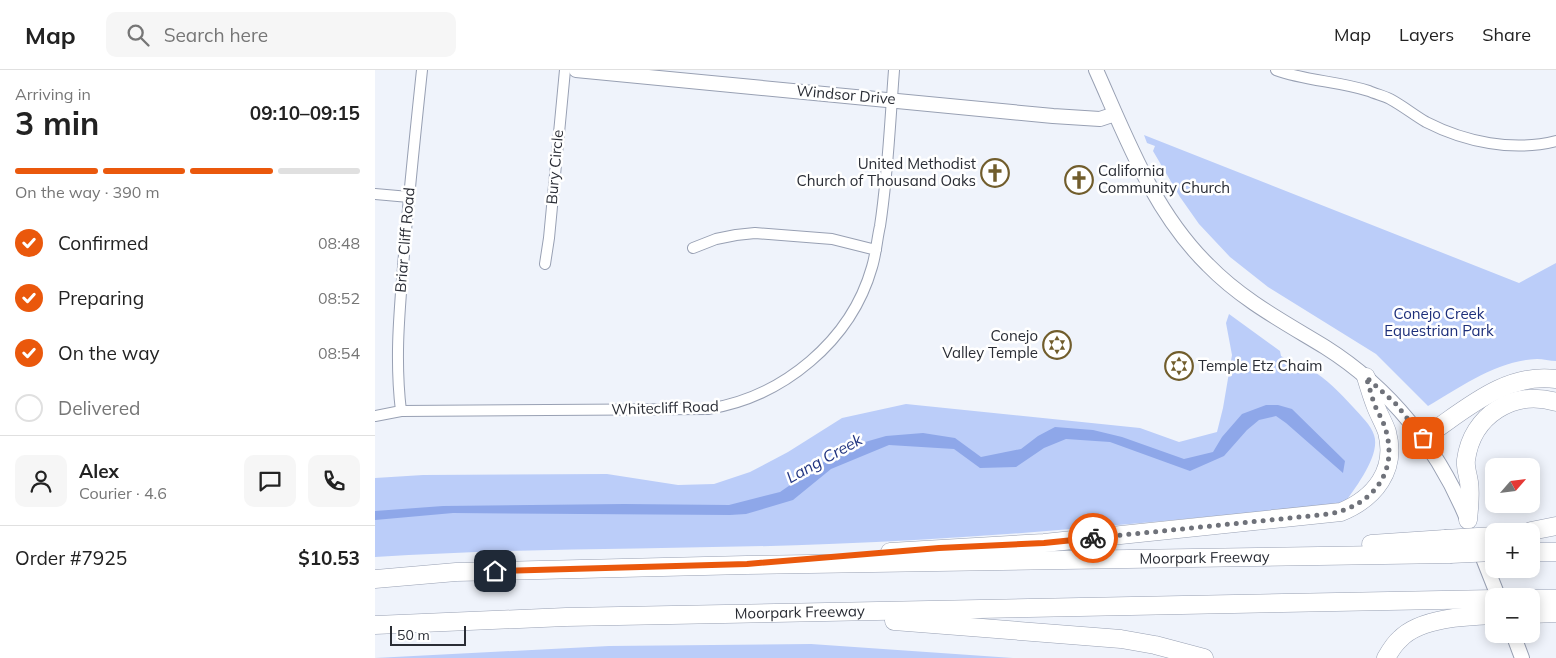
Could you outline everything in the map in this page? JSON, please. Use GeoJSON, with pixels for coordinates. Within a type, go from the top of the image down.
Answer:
{"type":"FeatureCollection","features":[{"type":"Feature","properties":{"kind":"highway"},"geometry":{"type":"LineString","coordinates":[[747,564],[939,548],[1044,543],[1341,512],[1367,498],[1376,488],[1383,478],[1389,454],[1387,433],[1376,409],[1366,377]]}},
{"type":"Feature","properties":{"kind":"highway"},"geometry":{"type":"LineString","coordinates":[[1423,438],[1493,391],[1511,383],[1529,378],[1556,379]]}},
{"type":"Feature","properties":{"kind":"highway"},"geometry":{"type":"LineString","coordinates":[[1468,520],[1470,483],[1466,461],[1474,434],[1483,422],[1504,405],[1518,400],[1537,398],[1556,402]]}},
{"type":"Feature","properties":{"kind":"highway"},"geometry":{"type":"LineString","coordinates":[[1540,530],[1556,526]]}},
{"type":"Feature","properties":{"kind":"highway"},"geometry":{"type":"LineString","coordinates":[[1448,547],[1485,538]]}},
{"type":"Feature","properties":{"kind":"highway","name":"Moorpark Freeway"},"geometry":{"type":"LineString","coordinates":[[375,579],[456,572],[747,564],[1118,560],[1448,547],[1485,551]]}},
{"type":"Feature","properties":{"kind":"highway"},"geometry":{"type":"LineString","coordinates":[[1540,552],[1556,552]]}},
{"type":"Feature","properties":{"kind":"highway"},"geometry":{"type":"LineString","coordinates":[[1540,604],[1556,599]]}},
{"type":"Feature","properties":{"kind":"highway","name":"Moorpark Freeway"},"geometry":{"type":"LineString","coordinates":[[375,625],[566,617],[1471,608],[1485,603]]}},
{"type":"Feature","properties":{"kind":"highway"},"geometry":{"type":"LineString","coordinates":[[1386,658],[1400,638],[1409,631],[1471,608],[1485,612]]}},
{"type":"Feature","properties":{"kind":"highway"},"geometry":{"type":"LineString","coordinates":[[1540,608],[1556,613]]}},
{"type":"Feature","properties":{"kind":"highway"},"geometry":{"type":"LineString","coordinates":[[566,617],[710,621],[845,618],[896,621],[1121,639],[1155,645],[1204,658]]}},
{"type":"Feature","properties":{"kind":"main road","name":"Windsor Drive"},"geometry":{"type":"LineString","coordinates":[[576,70],[1100,119],[1115,114]]}},
{"type":"Feature","properties":{"kind":"main road"},"geometry":{"type":"LineString","coordinates":[[1096,70],[1134,156],[1156,200],[1172,224],[1208,266],[1247,300],[1325,347],[1366,377],[1395,403],[1423,438],[1449,480],[1468,520],[1495,588]]}},
{"type":"Feature","properties":{"kind":"main road"},"geometry":{"type":"LineString","coordinates":[[1516,643],[1522,658]]}},
{"type":"Feature","properties":{"kind":"street","name":"Briar Cliff Road"},"geometry":{"type":"LineString","coordinates":[[401,411],[397,381],[397,350],[409,197],[422,70]]}},
{"type":"Feature","properties":{"kind":"street","name":"Bury Circle"},"geometry":{"type":"LineString","coordinates":[[545,264],[565,70]]}},
{"type":"Feature","properties":{"kind":"street","name":"Whitecliff Road"},"geometry":{"type":"LineString","coordinates":[[375,416],[401,411],[708,409],[736,403],[772,388],[792,375],[808,363],[832,340],[855,306],[872,267],[884,201],[895,70]]}},
{"type":"Feature","properties":{"kind":"street"},"geometry":{"type":"LineString","coordinates":[[1276,70],[1306,79],[1344,84],[1368,91],[1390,99],[1426,122],[1471,139],[1514,145],[1556,141]]}},
{"type":"Feature","properties":{"kind":"street"},"geometry":{"type":"LineString","coordinates":[[375,194],[409,197]]}},
{"type":"Feature","properties":{"kind":"street"},"geometry":{"type":"LineString","coordinates":[[693,248],[716,239],[755,233],[832,239],[876,250]]}},
{"type":"Feature","properties":{"kind":"green space","name":"Conejo Creek Equestrian Park"},"geometry":{"type":"Polygon","coordinates":[[[1144,135],[1519,283],[1556,263],[1556,361],[1537,359],[1508,364],[1466,383],[1428,406],[1376,354],[1268,287],[1230,257],[1199,224],[1180,197],[1153,151],[1155,146],[1147,143],[1144,135]]]}},
{"type":"Feature","properties":{"kind":"green space"},"geometry":{"type":"Polygon","coordinates":[[[1229,314],[1280,351],[1281,356],[1305,370],[1310,369],[1322,377],[1333,386],[1370,428],[1374,435],[1374,452],[1366,471],[1344,504],[1087,528],[893,541],[772,546],[545,550],[375,557],[375,478],[423,475],[607,474],[678,485],[714,484],[750,472],[788,452],[842,418],[906,404],[1140,428],[1179,442],[1217,432],[1232,355],[1226,323],[1229,314]]]}},
{"type":"Feature","properties":{"kind":"green space"},"geometry":{"type":"Polygon","coordinates":[[[811,644],[1013,658],[375,658],[609,646],[811,644]]]}},
{"type":"Feature","properties":{"kind":"shaded area"},"geometry":{"type":"Polygon","coordinates":[[[1266,405],[1278,405],[1292,409],[1345,461],[1343,473],[1276,416],[1259,420],[1247,430],[1224,456],[1190,471],[1110,442],[1066,439],[1044,448],[1016,467],[980,468],[954,449],[889,445],[831,469],[793,500],[746,514],[453,513],[375,520],[375,511],[443,506],[729,505],[780,492],[825,461],[858,444],[886,436],[923,433],[955,438],[981,457],[1021,449],[1038,436],[1055,427],[1093,430],[1122,437],[1184,459],[1213,452],[1222,437],[1242,414],[1266,405]]]}},
{"type":"Feature","properties":{"kind":"way so far"},"geometry":{"type":"LineString","coordinates":[[1093,538],[1329,514],[1341,512],[1355,506],[1367,498],[1383,478],[1389,454],[1387,433],[1376,409],[1366,377],[1395,403],[1423,438]]}},
{"type":"Feature","properties":{"kind":"place","name":"United Methodist Church of Thousand Oaks"},"geometry":{"type":"Point","coordinates":[995,173]}},
{"type":"Feature","properties":{"kind":"place","name":"California Community Church"},"geometry":{"type":"Point","coordinates":[1079,180]}},
{"type":"Feature","properties":{"kind":"place","name":"Conejo Valley Temple"},"geometry":{"type":"Point","coordinates":[1057,345]}},
{"type":"Feature","properties":{"kind":"place","name":"Temple Etz Chaim"},"geometry":{"type":"Point","coordinates":[1179,366]}},
{"type":"Feature","properties":{"kind":"route"},"geometry":{"type":"LineString","coordinates":[[495,571],[747,564],[939,548],[1044,543],[1093,538]]}},
{"type":"Feature","properties":{"kind":"water label","name":"Lang Creek"},"geometry":{"type":"Point","coordinates":[824,458]}}]}
